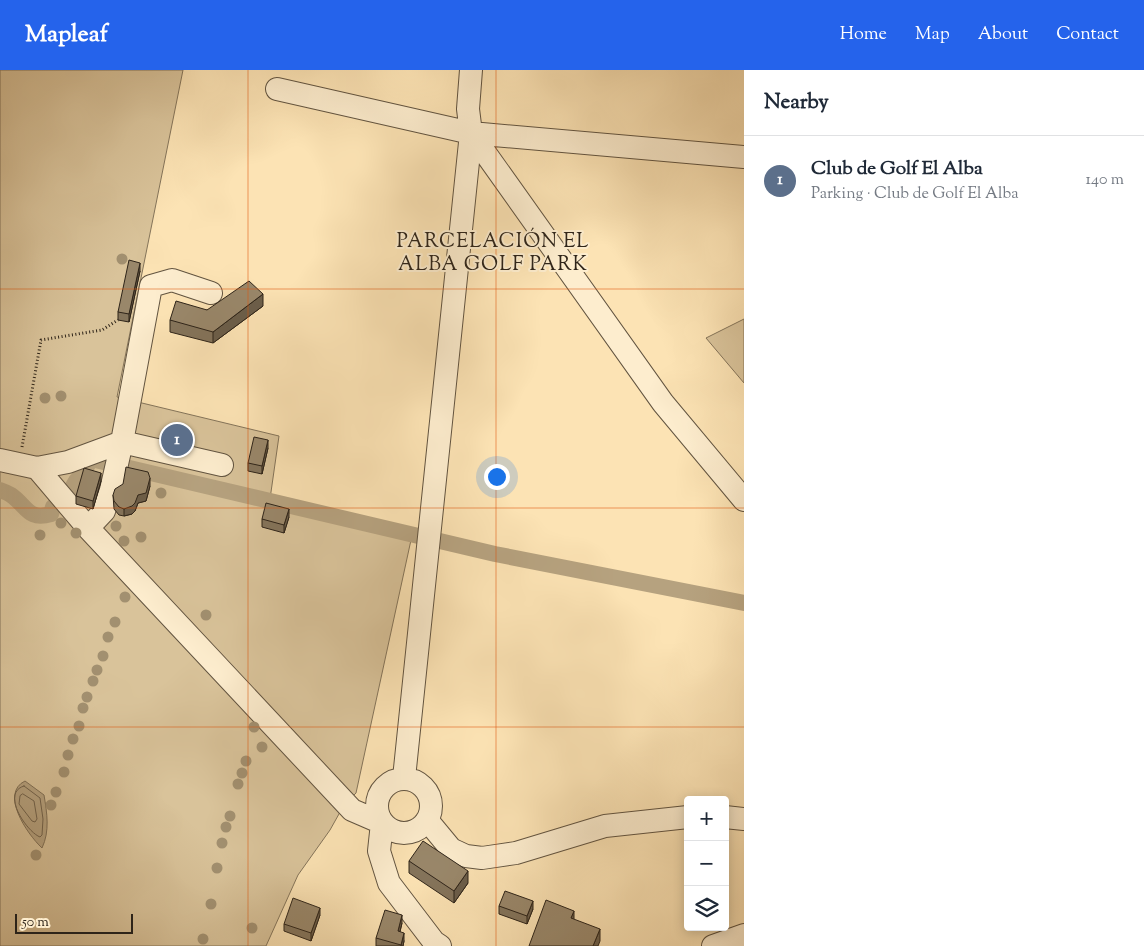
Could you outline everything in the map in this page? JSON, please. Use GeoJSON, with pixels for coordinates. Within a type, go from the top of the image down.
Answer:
{"type":"FeatureCollection","features":[{"type":"Feature","properties":{"kind":"street"},"geometry":{"type":"LineString","coordinates":[[404,778],[471,133],[468,109],[471,70]]}},
{"type":"Feature","properties":{"kind":"street"},"geometry":{"type":"LineString","coordinates":[[471,133],[479,110],[483,70]]}},
{"type":"Feature","properties":{"kind":"street"},"geometry":{"type":"LineString","coordinates":[[277,89],[471,133],[744,157]]}},
{"type":"Feature","properties":{"kind":"street"},"geometry":{"type":"LineString","coordinates":[[471,133],[663,403],[744,500]]}},
{"type":"Feature","properties":{"kind":"street"},"geometry":{"type":"LineString","coordinates":[[88,528],[104,511],[111,490],[122,442],[151,286],[172,280],[211,293]]}},
{"type":"Feature","properties":{"kind":"street"},"geometry":{"type":"LineString","coordinates":[[0,460],[36,468],[68,462],[122,442],[222,465]]}},
{"type":"Feature","properties":{"kind":"street"},"geometry":{"type":"LineString","coordinates":[[36,468],[88,528],[352,810],[382,823],[392,831],[405,833],[418,830],[427,820],[431,809],[430,798],[425,787],[415,780],[404,778],[392,781],[382,788],[377,799],[377,812],[382,823],[379,851],[389,883],[434,942],[440,946]]}},
{"type":"Feature","properties":{"kind":"street"},"geometry":{"type":"LineString","coordinates":[[729,816],[744,818]]}},
{"type":"Feature","properties":{"kind":"street"},"geometry":{"type":"LineString","coordinates":[[427,820],[451,849],[466,856],[482,858],[516,853],[605,826],[684,817]]}},
{"type":"Feature","properties":{"kind":"street"},"geometry":{"type":"LineString","coordinates":[[712,946],[744,935]]}},
{"type":"Feature","properties":{"kind":"path"},"geometry":{"type":"LineString","coordinates":[[36,468],[22,453],[41,340],[102,330],[118,320]]}},
{"type":"Feature","properties":{"kind":"shaded area"},"geometry":{"type":"Polygon","coordinates":[[[0,70],[183,70],[117,397],[279,436],[269,506],[411,540],[356,793],[344,805],[330,830],[298,875],[266,946],[0,946],[0,70]]]}},
{"type":"Feature","properties":{"kind":"shaded area"},"geometry":{"type":"Polygon","coordinates":[[[744,319],[744,383],[706,338],[744,319]]]}},
{"type":"Feature","properties":{"kind":"water"},"geometry":{"type":"Polygon","coordinates":[[[25,781],[44,795],[47,829],[42,848],[29,833],[15,804],[15,794],[18,787],[25,781]]]}},
{"type":"Feature","properties":{"kind":"building"},"geometry":{"type":"Polygon","coordinates":[[[129,260],[140,263],[129,314],[118,312],[129,260]]]}},
{"type":"Feature","properties":{"kind":"building"},"geometry":{"type":"Polygon","coordinates":[[[249,281],[263,294],[213,332],[170,320],[176,301],[207,310],[249,281]]]}},
{"type":"Feature","properties":{"kind":"building"},"geometry":{"type":"Polygon","coordinates":[[[254,437],[268,440],[262,466],[248,463],[254,437]]]}},
{"type":"Feature","properties":{"kind":"building"},"geometry":{"type":"Polygon","coordinates":[[[126,467],[148,472],[150,478],[146,493],[138,495],[132,506],[124,509],[119,507],[114,501],[113,495],[115,489],[123,484],[126,467]]]}},
{"type":"Feature","properties":{"kind":"building"},"geometry":{"type":"Polygon","coordinates":[[[84,468],[101,473],[93,501],[76,496],[84,468]]]}},
{"type":"Feature","properties":{"kind":"building"},"geometry":{"type":"Polygon","coordinates":[[[266,503],[289,509],[284,525],[262,519],[266,503]]]}},
{"type":"Feature","properties":{"kind":"building"},"geometry":{"type":"Polygon","coordinates":[[[423,841],[468,871],[454,891],[409,861],[423,841]]]}},
{"type":"Feature","properties":{"kind":"building"},"geometry":{"type":"Polygon","coordinates":[[[505,891],[533,901],[527,916],[499,906],[505,891]]]}},
{"type":"Feature","properties":{"kind":"building"},"geometry":{"type":"Polygon","coordinates":[[[293,898],[320,908],[311,933],[284,924],[293,898]]]}},
{"type":"Feature","properties":{"kind":"building"},"geometry":{"type":"Polygon","coordinates":[[[546,900],[574,911],[571,918],[600,929],[593,946],[529,946],[546,900]]]}},
{"type":"Feature","properties":{"kind":"building"},"geometry":{"type":"Polygon","coordinates":[[[385,910],[402,915],[398,931],[404,933],[401,945],[376,938],[385,910]]]}},
{"type":"Feature","properties":{"kind":"waterway"},"geometry":{"type":"LineString","coordinates":[[0,490],[11,495],[32,514],[37,516],[51,514],[53,507],[72,488],[91,459],[495,554],[744,603]]}},
{"type":"Feature","properties":{"kind":"place","name":"Club de Golf El Alba"},"geometry":{"type":"Point","coordinates":[177,440]}},
{"type":"Feature","properties":{"kind":"district","name":"PARCELACIÓN EL ALBA GOLF PARK"},"geometry":{"type":"Point","coordinates":[493,252]}}]}
